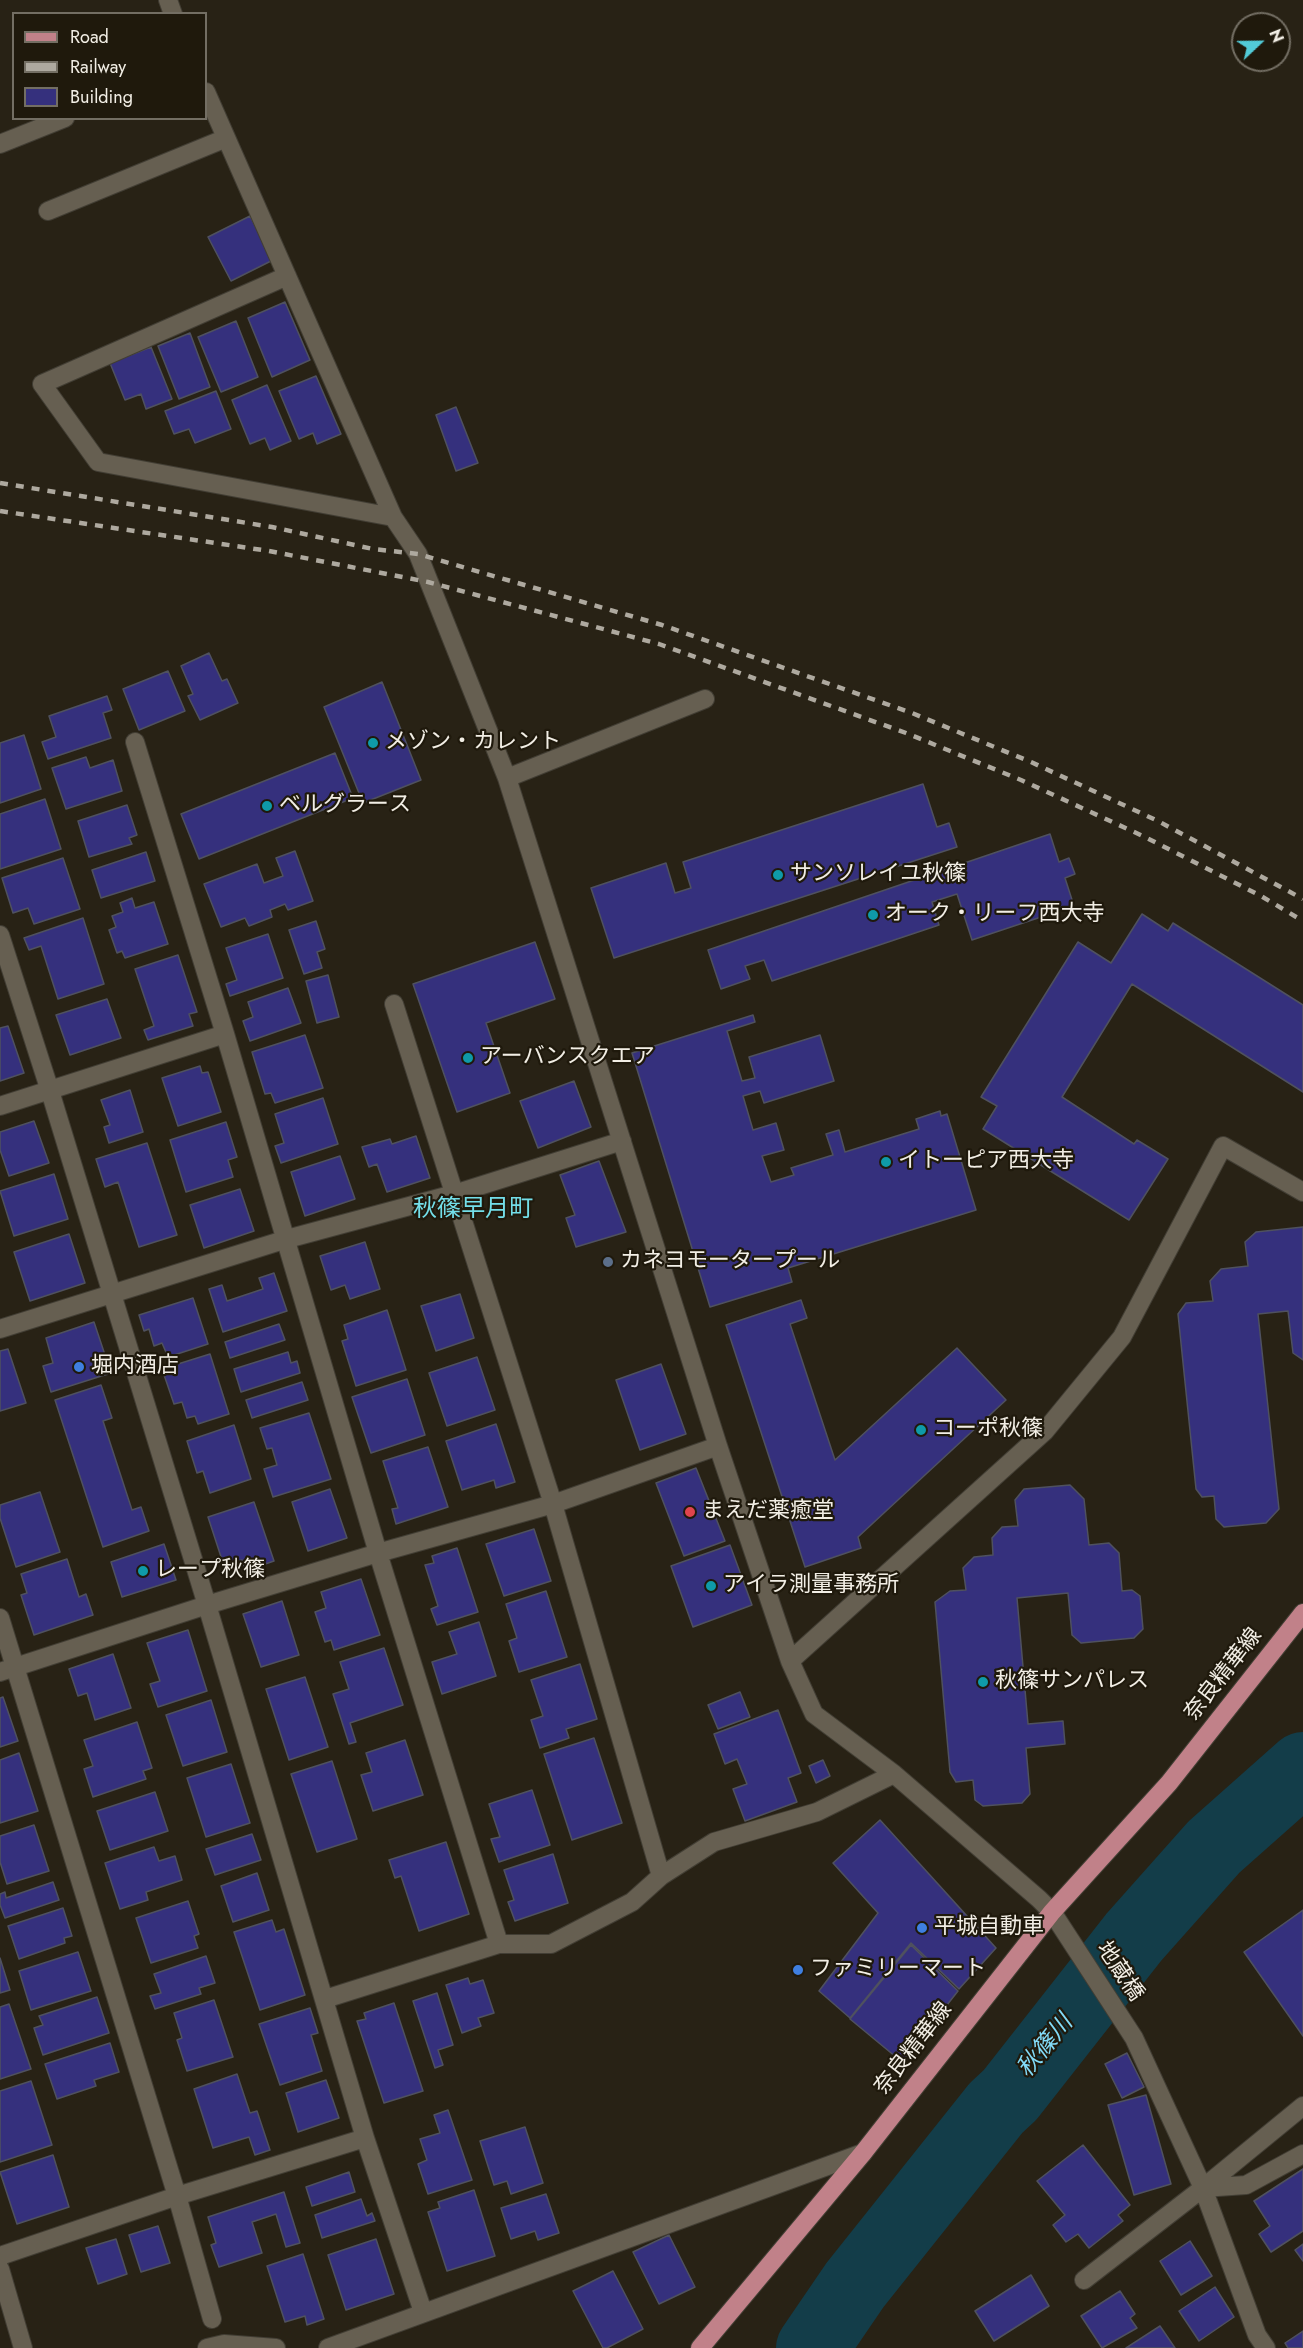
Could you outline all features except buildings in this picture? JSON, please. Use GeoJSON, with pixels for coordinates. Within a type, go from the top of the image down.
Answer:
{"type":"FeatureCollection","features":[{"type":"Feature","properties":{"kind":"main road","name":"奈良精華線"},"geometry":{"type":"LineString","coordinates":[[700,2348],[863,2153],[1052,1912],[1169,1783],[1303,1613]]}},
{"type":"Feature","properties":{"kind":"street","name":"地蔵橋"},"geometry":{"type":"LineString","coordinates":[[207,95],[224,139],[393,517],[418,554],[507,778],[718,1446],[790,1661],[814,1714],[894,1774],[1052,1912],[1134,2038],[1203,2188],[1257,2335],[1266,2348]]}},
{"type":"Feature","properties":{"kind":"street"},"geometry":{"type":"LineString","coordinates":[[0,144],[60,120]]}},
{"type":"Feature","properties":{"kind":"street"},"geometry":{"type":"LineString","coordinates":[[48,211],[224,139]]}},
{"type":"Feature","properties":{"kind":"street"},"geometry":{"type":"LineString","coordinates":[[286,276],[42,384],[98,462],[393,517]]}},
{"type":"Feature","properties":{"kind":"street"},"geometry":{"type":"LineString","coordinates":[[507,778],[705,699]]}},
{"type":"Feature","properties":{"kind":"street"},"geometry":{"type":"LineString","coordinates":[[135,742],[287,1239],[378,1553],[499,1944]]}},
{"type":"Feature","properties":{"kind":"street"},"geometry":{"type":"LineString","coordinates":[[0,935],[207,1605],[365,2138],[423,2312]]}},
{"type":"Feature","properties":{"kind":"street"},"geometry":{"type":"LineString","coordinates":[[394,1004],[553,1504],[661,1876]]}},
{"type":"Feature","properties":{"kind":"street"},"geometry":{"type":"LineString","coordinates":[[0,1106],[225,1034]]}},
{"type":"Feature","properties":{"kind":"street"},"geometry":{"type":"LineString","coordinates":[[0,1329],[287,1239],[454,1194],[622,1141]]}},
{"type":"Feature","properties":{"kind":"street"},"geometry":{"type":"LineString","coordinates":[[790,1661],[1045,1431],[1122,1337],[1223,1146],[1303,1192]]}},
{"type":"Feature","properties":{"kind":"street"},"geometry":{"type":"LineString","coordinates":[[8,1670],[207,1605],[378,1553],[553,1504],[718,1446]]}},
{"type":"Feature","properties":{"kind":"street"},"geometry":{"type":"LineString","coordinates":[[0,1618],[8,1670],[177,2196],[212,2319]]}},
{"type":"Feature","properties":{"kind":"street"},"geometry":{"type":"LineString","coordinates":[[325,1999],[499,1944],[551,1944],[632,1902],[661,1876],[714,1842],[817,1812],[894,1774]]}},
{"type":"Feature","properties":{"kind":"street"},"geometry":{"type":"LineString","coordinates":[[1084,2280],[1203,2188],[1303,2106]]}},
{"type":"Feature","properties":{"kind":"street"},"geometry":{"type":"LineString","coordinates":[[0,2256],[177,2196],[365,2138]]}},
{"type":"Feature","properties":{"kind":"street"},"geometry":{"type":"LineString","coordinates":[[328,2348],[863,2153]]}},
{"type":"Feature","properties":{"kind":"street"},"geometry":{"type":"LineString","coordinates":[[1203,2188],[1246,2185],[1303,2154]]}},
{"type":"Feature","properties":{"kind":"street"},"geometry":{"type":"LineString","coordinates":[[0,2269],[23,2348]]}},
{"type":"Feature","properties":{"kind":"street"},"geometry":{"type":"LineString","coordinates":[[219,2347],[276,2348]]}},
{"type":"Feature","properties":{"kind":"waterway","name":"秋篠川"},"geometry":{"type":"LineString","coordinates":[[812,2348],[855,2285],[996,2108],[1010,2095],[1134,1937],[1214,1847],[1303,1768]]}},
{"type":"Feature","properties":{"kind":"railway"},"geometry":{"type":"LineString","coordinates":[[0,483],[272,527],[373,549],[418,554],[662,625],[912,713],[1031,762],[1158,821],[1303,899]]}},
{"type":"Feature","properties":{"kind":"railway"},"geometry":{"type":"LineString","coordinates":[[0,511],[269,551],[428,582],[659,644],[906,733],[1021,780],[1145,837],[1261,896],[1303,921]]}},
{"type":"Feature","properties":{"kind":"place","name":"メゾン・カレント"},"geometry":{"type":"Point","coordinates":[373,743]}},
{"type":"Feature","properties":{"kind":"place","name":"ベルグラース"},"geometry":{"type":"Point","coordinates":[267,806]}},
{"type":"Feature","properties":{"kind":"place","name":"サンソレイユ秋篠"},"geometry":{"type":"Point","coordinates":[778,875]}},
{"type":"Feature","properties":{"kind":"place","name":"オーク・リーフ西大寺"},"geometry":{"type":"Point","coordinates":[873,915]}},
{"type":"Feature","properties":{"kind":"place","name":"アーバンスクエア"},"geometry":{"type":"Point","coordinates":[468,1058]}},
{"type":"Feature","properties":{"kind":"place","name":"イトーピア西大寺"},"geometry":{"type":"Point","coordinates":[886,1162]}},
{"type":"Feature","properties":{"kind":"place","name":"カネヨモータープール"},"geometry":{"type":"Point","coordinates":[608,1262]}},
{"type":"Feature","properties":{"kind":"place","name":"堀内酒店"},"geometry":{"type":"Point","coordinates":[79,1367]}},
{"type":"Feature","properties":{"kind":"place","name":"コーポ秋篠"},"geometry":{"type":"Point","coordinates":[921,1430]}},
{"type":"Feature","properties":{"kind":"place","name":"まえだ薬癒堂"},"geometry":{"type":"Point","coordinates":[690,1512]}},
{"type":"Feature","properties":{"kind":"place","name":"レープ秋篠"},"geometry":{"type":"Point","coordinates":[143,1571]}},
{"type":"Feature","properties":{"kind":"place","name":"アイラ測量事務所"},"geometry":{"type":"Point","coordinates":[711,1586]}},
{"type":"Feature","properties":{"kind":"place","name":"秋篠サンパレス"},"geometry":{"type":"Point","coordinates":[983,1682]}},
{"type":"Feature","properties":{"kind":"place","name":"平城自動車"},"geometry":{"type":"Point","coordinates":[922,1928]}},
{"type":"Feature","properties":{"kind":"place","name":"ファミリーマート"},"geometry":{"type":"Point","coordinates":[798,1970]}},
{"type":"Feature","properties":{"kind":"district","name":"秋篠早月町"},"geometry":{"type":"Point","coordinates":[473,1210]}}]}
